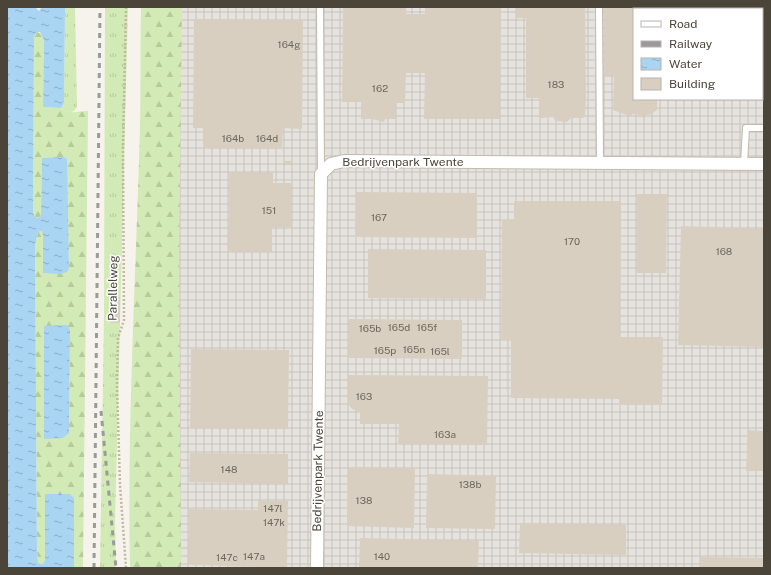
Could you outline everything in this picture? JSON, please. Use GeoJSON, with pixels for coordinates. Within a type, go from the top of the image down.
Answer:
{"type":"FeatureCollection","features":[{"type":"Feature","properties":{"kind":"street","name":"Bedrijvenpark Twente"},"geometry":{"type":"LineString","coordinates":[[317,568],[321,174],[331,164],[344,161],[764,164]]}},
{"type":"Feature","properties":{"kind":"lane"},"geometry":{"type":"LineString","coordinates":[[320,7],[321,174]]}},
{"type":"Feature","properties":{"kind":"lane"},"geometry":{"type":"LineString","coordinates":[[599,7],[600,163]]}},
{"type":"Feature","properties":{"kind":"lane"},"geometry":{"type":"LineString","coordinates":[[744,164],[746,128],[764,128]]}},
{"type":"Feature","properties":{"kind":"path","name":"Parallelweg"},"geometry":{"type":"LineString","coordinates":[[126,7],[123,149],[124,320],[118,338],[119,455],[126,568]]}},
{"type":"Feature","properties":{"kind":"shaded area"},"geometry":{"type":"Polygon","coordinates":[[[172,7],[764,7],[764,568],[169,568],[172,7]]]}},
{"type":"Feature","properties":{"kind":"green space"},"geometry":{"type":"Polygon","coordinates":[[[65,7],[75,7],[77,107],[74,111],[70,112],[61,108],[64,103],[65,7]]]}},
{"type":"Feature","properties":{"kind":"green space"},"geometry":{"type":"Polygon","coordinates":[[[105,7],[128,7],[115,521],[116,568],[100,568],[104,317],[105,7]]]}},
{"type":"Feature","properties":{"kind":"green space"},"geometry":{"type":"Polygon","coordinates":[[[141,7],[182,7],[179,257],[181,568],[130,568],[129,513],[131,403],[140,128],[141,7]]]}},
{"type":"Feature","properties":{"kind":"green space"},"geometry":{"type":"Polygon","coordinates":[[[37,32],[42,34],[44,40],[43,107],[61,108],[70,112],[88,111],[83,568],[74,568],[74,498],[45,494],[45,560],[43,564],[38,563],[35,245],[38,232],[42,231],[69,268],[69,254],[42,159],[41,216],[37,218],[34,216],[34,36],[37,32]],[[44,326],[44,439],[69,433],[70,330],[44,326]]]}},
{"type":"Feature","properties":{"kind":"water"},"geometry":{"type":"Polygon","coordinates":[[[7,7],[35,7],[39,11],[42,7],[65,7],[64,103],[61,108],[43,107],[44,40],[40,32],[37,32],[34,36],[34,216],[37,218],[41,216],[42,158],[64,157],[67,159],[69,268],[67,272],[60,274],[43,273],[43,235],[42,231],[38,232],[35,245],[37,551],[38,563],[43,564],[45,560],[45,494],[70,494],[74,498],[74,568],[7,568],[7,7]]]}},
{"type":"Feature","properties":{"kind":"water"},"geometry":{"type":"Polygon","coordinates":[[[67,325],[70,330],[69,433],[63,438],[44,439],[44,326],[67,325]]]}},
{"type":"Feature","properties":{"kind":"building"},"geometry":{"type":"Polygon","coordinates":[[[343,7],[406,7],[406,14],[425,14],[425,7],[501,7],[500,119],[424,119],[425,73],[406,73],[405,103],[396,103],[396,119],[385,119],[384,122],[372,119],[361,119],[361,102],[342,102],[343,7]]]}},
{"type":"Feature","properties":{"kind":"building"},"geometry":{"type":"Polygon","coordinates":[[[516,7],[585,7],[586,98],[585,115],[583,118],[571,118],[567,122],[556,121],[553,117],[541,118],[539,115],[539,98],[526,98],[526,18],[516,18],[516,7]]]}},
{"type":"Feature","properties":{"kind":"building"},"geometry":{"type":"Polygon","coordinates":[[[605,7],[684,7],[633,8],[633,100],[657,100],[657,110],[651,114],[638,117],[638,114],[632,114],[632,117],[613,110],[614,76],[604,76],[605,7]]]}},
{"type":"Feature","properties":{"kind":"building"},"geometry":{"type":"Polygon","coordinates":[[[764,7],[764,39],[763,8],[760,8],[764,7]]]}},
{"type":"Feature","properties":{"kind":"building"},"geometry":{"type":"Polygon","coordinates":[[[194,19],[303,20],[302,129],[283,128],[282,149],[203,148],[203,128],[193,128],[194,19]]]}},
{"type":"Feature","properties":{"kind":"building"},"geometry":{"type":"Polygon","coordinates":[[[285,161],[292,161],[291,165],[285,165],[285,161]]]}},
{"type":"Feature","properties":{"kind":"building"},"geometry":{"type":"Polygon","coordinates":[[[229,172],[273,173],[273,183],[291,183],[291,227],[272,227],[272,252],[228,252],[229,172]]]}},
{"type":"Feature","properties":{"kind":"building"},"geometry":{"type":"Polygon","coordinates":[[[356,192],[477,193],[477,238],[355,237],[356,192]]]}},
{"type":"Feature","properties":{"kind":"building"},"geometry":{"type":"Polygon","coordinates":[[[637,194],[667,194],[666,273],[637,273],[637,194]]]}},
{"type":"Feature","properties":{"kind":"building"},"geometry":{"type":"Polygon","coordinates":[[[514,201],[621,201],[620,337],[663,337],[662,405],[619,405],[619,399],[511,398],[511,340],[501,340],[502,220],[514,220],[514,201]]]}},
{"type":"Feature","properties":{"kind":"building"},"geometry":{"type":"Polygon","coordinates":[[[681,226],[764,229],[764,347],[678,345],[681,226]]]}},
{"type":"Feature","properties":{"kind":"building"},"geometry":{"type":"Polygon","coordinates":[[[368,249],[486,250],[486,299],[368,298],[368,249]]]}},
{"type":"Feature","properties":{"kind":"building"},"geometry":{"type":"Polygon","coordinates":[[[111,297],[120,297],[120,323],[111,323],[111,297]]]}},
{"type":"Feature","properties":{"kind":"building"},"geometry":{"type":"Polygon","coordinates":[[[349,319],[462,320],[462,359],[348,358],[349,319]]]}},
{"type":"Feature","properties":{"kind":"building"},"geometry":{"type":"Polygon","coordinates":[[[191,349],[289,350],[288,429],[190,428],[191,349]]]}},
{"type":"Feature","properties":{"kind":"building"},"geometry":{"type":"Polygon","coordinates":[[[348,375],[488,376],[487,445],[398,444],[399,424],[360,424],[360,412],[352,409],[348,404],[348,375]]]}},
{"type":"Feature","properties":{"kind":"building"},"geometry":{"type":"Polygon","coordinates":[[[748,430],[764,431],[764,471],[746,471],[748,430]]]}},
{"type":"Feature","properties":{"kind":"building"},"geometry":{"type":"Polygon","coordinates":[[[190,453],[288,454],[288,484],[189,482],[190,453]]]}},
{"type":"Feature","properties":{"kind":"building"},"geometry":{"type":"Polygon","coordinates":[[[348,467],[415,468],[414,528],[347,526],[348,467]]]}},
{"type":"Feature","properties":{"kind":"building"},"geometry":{"type":"Polygon","coordinates":[[[427,474],[496,476],[495,529],[426,528],[427,474]]]}},
{"type":"Feature","properties":{"kind":"building"},"geometry":{"type":"Polygon","coordinates":[[[258,501],[288,501],[287,568],[188,565],[189,509],[258,510],[258,501]]]}},
{"type":"Feature","properties":{"kind":"building"},"geometry":{"type":"Polygon","coordinates":[[[520,523],[626,525],[626,555],[519,553],[520,523]]]}},
{"type":"Feature","properties":{"kind":"building"},"geometry":{"type":"Polygon","coordinates":[[[360,538],[479,541],[478,568],[359,568],[360,538]]]}},
{"type":"Feature","properties":{"kind":"building"},"geometry":{"type":"Polygon","coordinates":[[[700,557],[764,558],[764,568],[700,568],[700,557]]]}},
{"type":"Feature","properties":{"kind":"railway"},"geometry":{"type":"LineString","coordinates":[[94,568],[100,7]]}},
{"type":"Feature","properties":{"kind":"railway"},"geometry":{"type":"LineString","coordinates":[[101,411],[116,568]]}}]}
